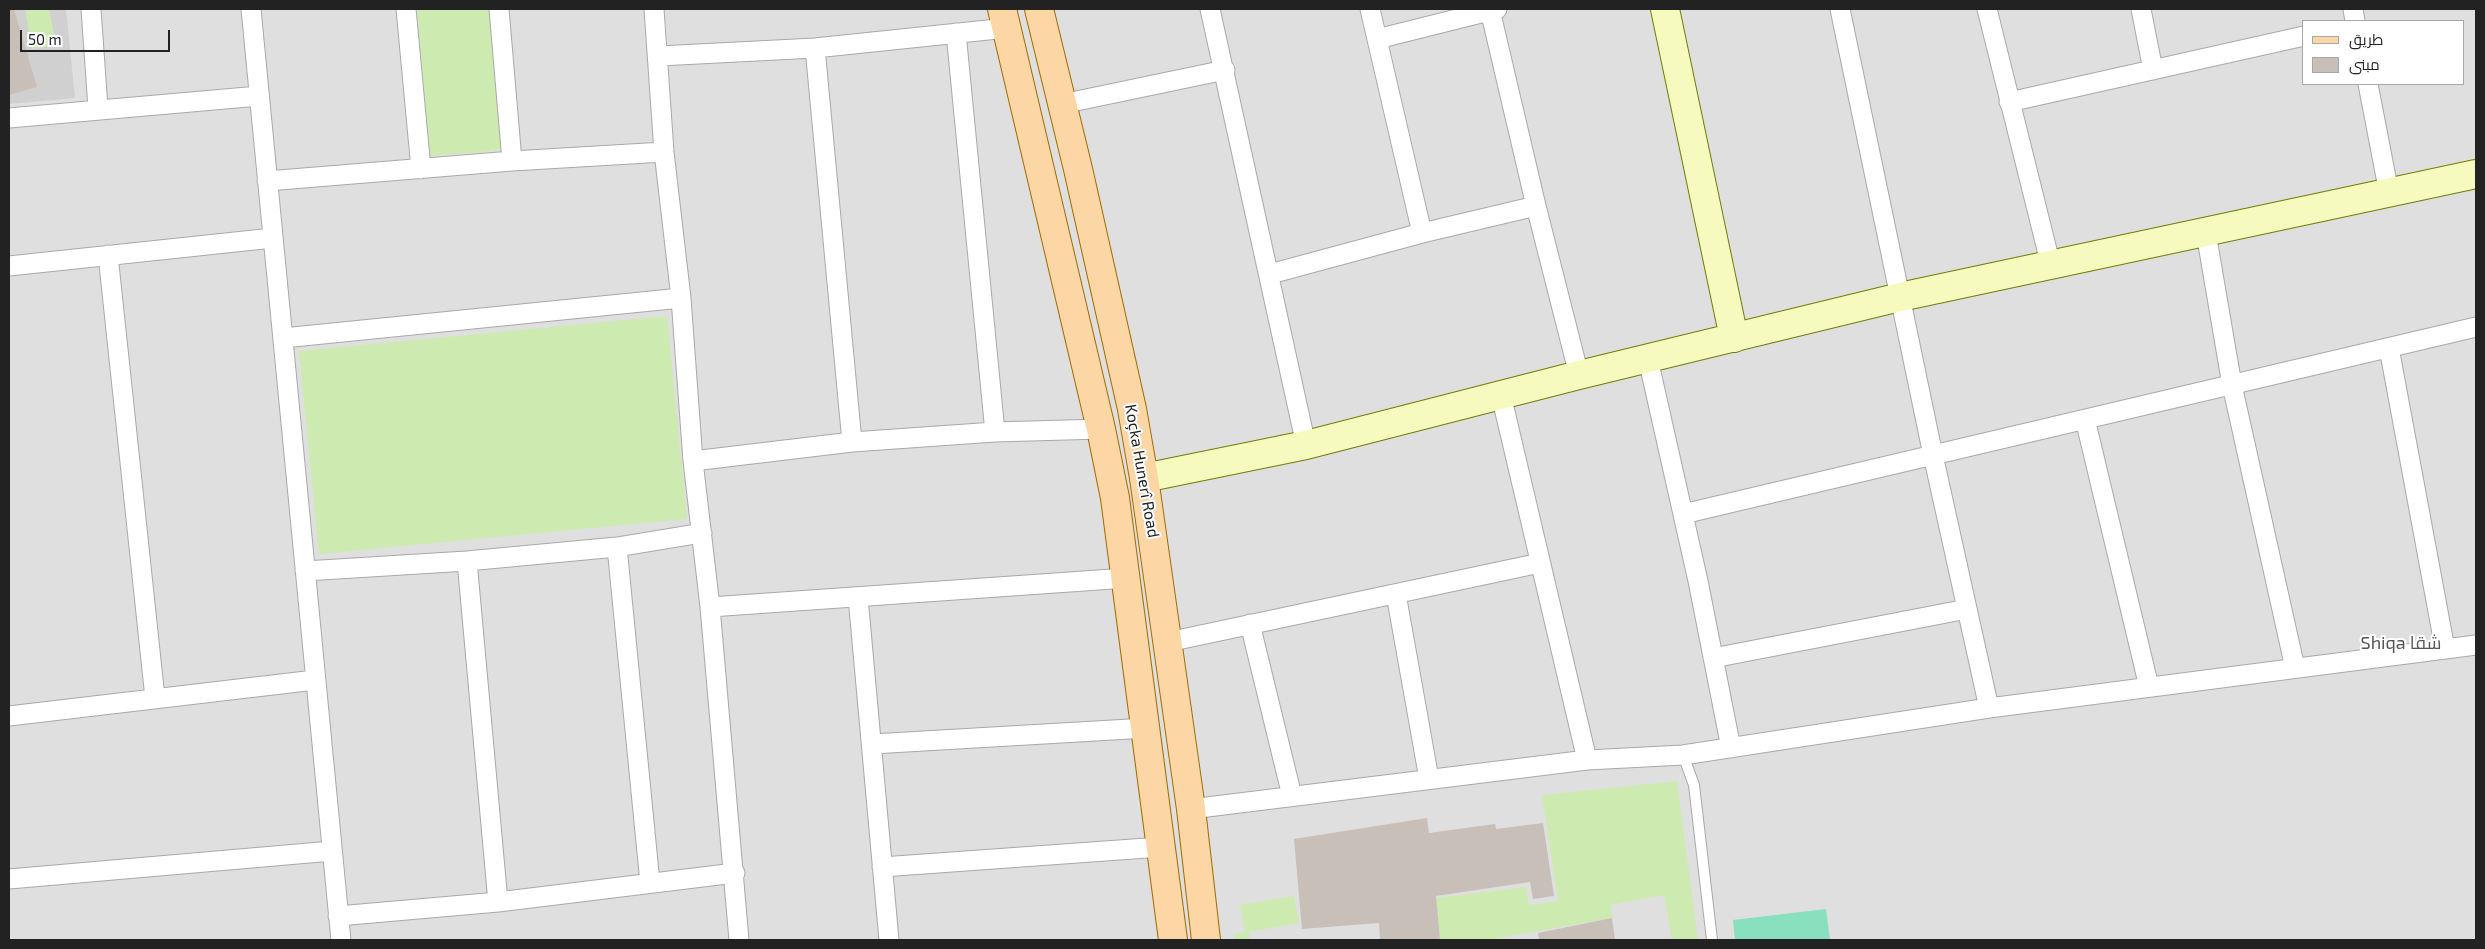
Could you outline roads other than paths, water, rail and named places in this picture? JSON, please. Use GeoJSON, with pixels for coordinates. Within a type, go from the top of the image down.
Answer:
{"type":"FeatureCollection","features":[{"type":"Feature","properties":{"kind":"main road","name":"Koçka Hunerî Road"},"geometry":{"type":"LineString","coordinates":[[1039,9],[1078,169],[1132,410],[1168,642],[1206,940]]}},
{"type":"Feature","properties":{"kind":"main road"},"geometry":{"type":"LineString","coordinates":[[1004,19],[1040,178],[1101,429],[1115,498],[1147,728],[1173,940]]}},
{"type":"Feature","properties":{"kind":"main road"},"geometry":{"type":"LineString","coordinates":[[1040,178],[1078,169]]}},
{"type":"Feature","properties":{"kind":"street"},"geometry":{"type":"LineString","coordinates":[[90,9],[98,108]]}},
{"type":"Feature","properties":{"kind":"street"},"geometry":{"type":"LineString","coordinates":[[250,9],[340,940]]}},
{"type":"Feature","properties":{"kind":"street"},"geometry":{"type":"LineString","coordinates":[[406,9],[421,168]]}},
{"type":"Feature","properties":{"kind":"street"},"geometry":{"type":"LineString","coordinates":[[498,9],[512,161]]}},
{"type":"Feature","properties":{"kind":"street"},"geometry":{"type":"LineString","coordinates":[[654,9],[659,56],[664,152],[681,298],[693,461],[710,607],[735,873],[739,940]]}},
{"type":"Feature","properties":{"kind":"street"},"geometry":{"type":"LineString","coordinates":[[1210,9],[1270,274],[1306,445]]}},
{"type":"Feature","properties":{"kind":"street"},"geometry":{"type":"LineString","coordinates":[[1370,9],[1422,233]]}},
{"type":"Feature","properties":{"kind":"street"},"geometry":{"type":"LineString","coordinates":[[1664,9],[1734,338]]}},
{"type":"Feature","properties":{"kind":"street"},"geometry":{"type":"LineString","coordinates":[[1840,9],[1988,708]]}},
{"type":"Feature","properties":{"kind":"street"},"geometry":{"type":"LineString","coordinates":[[1987,9],[2051,266]]}},
{"type":"Feature","properties":{"kind":"street"},"geometry":{"type":"LineString","coordinates":[[2141,9],[2153,70]]}},
{"type":"Feature","properties":{"kind":"street"},"geometry":{"type":"LineString","coordinates":[[1377,39],[1494,10],[1536,206],[1579,375]]}},
{"type":"Feature","properties":{"kind":"street"},"geometry":{"type":"LineString","coordinates":[[659,56],[816,48],[956,33],[1004,19]]}},
{"type":"Feature","properties":{"kind":"street"},"geometry":{"type":"LineString","coordinates":[[956,33],[995,432]]}},
{"type":"Feature","properties":{"kind":"street"},"geometry":{"type":"LineString","coordinates":[[2009,102],[2302,36]]}},
{"type":"Feature","properties":{"kind":"street"},"geometry":{"type":"LineString","coordinates":[[816,48],[852,442]]}},
{"type":"Feature","properties":{"kind":"street"},"geometry":{"type":"LineString","coordinates":[[1062,104],[1224,70]]}},
{"type":"Feature","properties":{"kind":"street"},"geometry":{"type":"LineString","coordinates":[[2368,85],[2389,193]]}},
{"type":"Feature","properties":{"kind":"street"},"geometry":{"type":"LineString","coordinates":[[9,118],[98,108],[259,96]]}},
{"type":"Feature","properties":{"kind":"street"},"geometry":{"type":"LineString","coordinates":[[267,181],[512,161],[664,152]]}},
{"type":"Feature","properties":{"kind":"street"},"geometry":{"type":"LineString","coordinates":[[1144,478],[1306,445],[1501,394],[1900,297],[2476,174]]}},
{"type":"Feature","properties":{"kind":"street"},"geometry":{"type":"LineString","coordinates":[[1270,274],[1422,233],[1536,206]]}},
{"type":"Feature","properties":{"kind":"street"},"geometry":{"type":"LineString","coordinates":[[2206,233],[2232,385],[2295,668]]}},
{"type":"Feature","properties":{"kind":"street"},"geometry":{"type":"LineString","coordinates":[[9,266],[273,238]]}},
{"type":"Feature","properties":{"kind":"street"},"geometry":{"type":"LineString","coordinates":[[108,256],[155,698]]}},
{"type":"Feature","properties":{"kind":"street"},"geometry":{"type":"LineString","coordinates":[[282,338],[681,298]]}},
{"type":"Feature","properties":{"kind":"street"},"geometry":{"type":"LineString","coordinates":[[1683,514],[2476,327]]}},
{"type":"Feature","properties":{"kind":"street"},"geometry":{"type":"LineString","coordinates":[[2389,348],[2445,649]]}},
{"type":"Feature","properties":{"kind":"street"},"geometry":{"type":"LineString","coordinates":[[1648,359],[1683,514],[1731,748]]}},
{"type":"Feature","properties":{"kind":"street"},"geometry":{"type":"LineString","coordinates":[[1501,394],[1587,760]]}},
{"type":"Feature","properties":{"kind":"street"},"geometry":{"type":"LineString","coordinates":[[2085,419],[2149,687]]}},
{"type":"Feature","properties":{"kind":"street"},"geometry":{"type":"LineString","coordinates":[[693,461],[852,442],[995,432],[1101,429]]}},
{"type":"Feature","properties":{"kind":"street"},"geometry":{"type":"LineString","coordinates":[[305,572],[467,561],[617,547],[702,533]]}},
{"type":"Feature","properties":{"kind":"street"},"geometry":{"type":"LineString","coordinates":[[617,547],[650,883]]}},
{"type":"Feature","properties":{"kind":"street"},"geometry":{"type":"LineString","coordinates":[[467,561],[498,902]]}},
{"type":"Feature","properties":{"kind":"street"},"geometry":{"type":"LineString","coordinates":[[1168,642],[1540,563]]}},
{"type":"Feature","properties":{"kind":"street"},"geometry":{"type":"LineString","coordinates":[[710,607],[1127,578]]}},
{"type":"Feature","properties":{"kind":"street"},"geometry":{"type":"LineString","coordinates":[[1396,594],[1429,779]]}},
{"type":"Feature","properties":{"kind":"street"},"geometry":{"type":"LineString","coordinates":[[858,597],[889,940]]}},
{"type":"Feature","properties":{"kind":"street"},"geometry":{"type":"LineString","coordinates":[[1713,658],[1967,609]]}},
{"type":"Feature","properties":{"kind":"street"},"geometry":{"type":"LineString","coordinates":[[1250,624],[1292,796]]}},
{"type":"Feature","properties":{"kind":"street"},"geometry":{"type":"LineString","coordinates":[[1190,809],[1587,760],[1683,755],[1988,708],[2476,645]]}},
{"type":"Feature","properties":{"kind":"street"},"geometry":{"type":"LineString","coordinates":[[9,712],[315,680]]}},
{"type":"Feature","properties":{"kind":"street"},"geometry":{"type":"LineString","coordinates":[[872,744],[1147,728]]}},
{"type":"Feature","properties":{"kind":"street"},"geometry":{"type":"LineString","coordinates":[[882,867],[1161,847]]}},
{"type":"Feature","properties":{"kind":"street"},"geometry":{"type":"LineString","coordinates":[[9,879],[332,851]]}},
{"type":"Feature","properties":{"kind":"street"},"geometry":{"type":"LineString","coordinates":[[338,916],[498,902],[735,873]]}},
{"type":"Feature","properties":{"kind":"lane"},"geometry":{"type":"LineString","coordinates":[[1683,755],[1694,785],[1712,940]]}},
{"type":"Feature","properties":{"kind":"district","name":"Shiqa شقا"},"geometry":{"type":"Point","coordinates":[2401,643]}}]}
